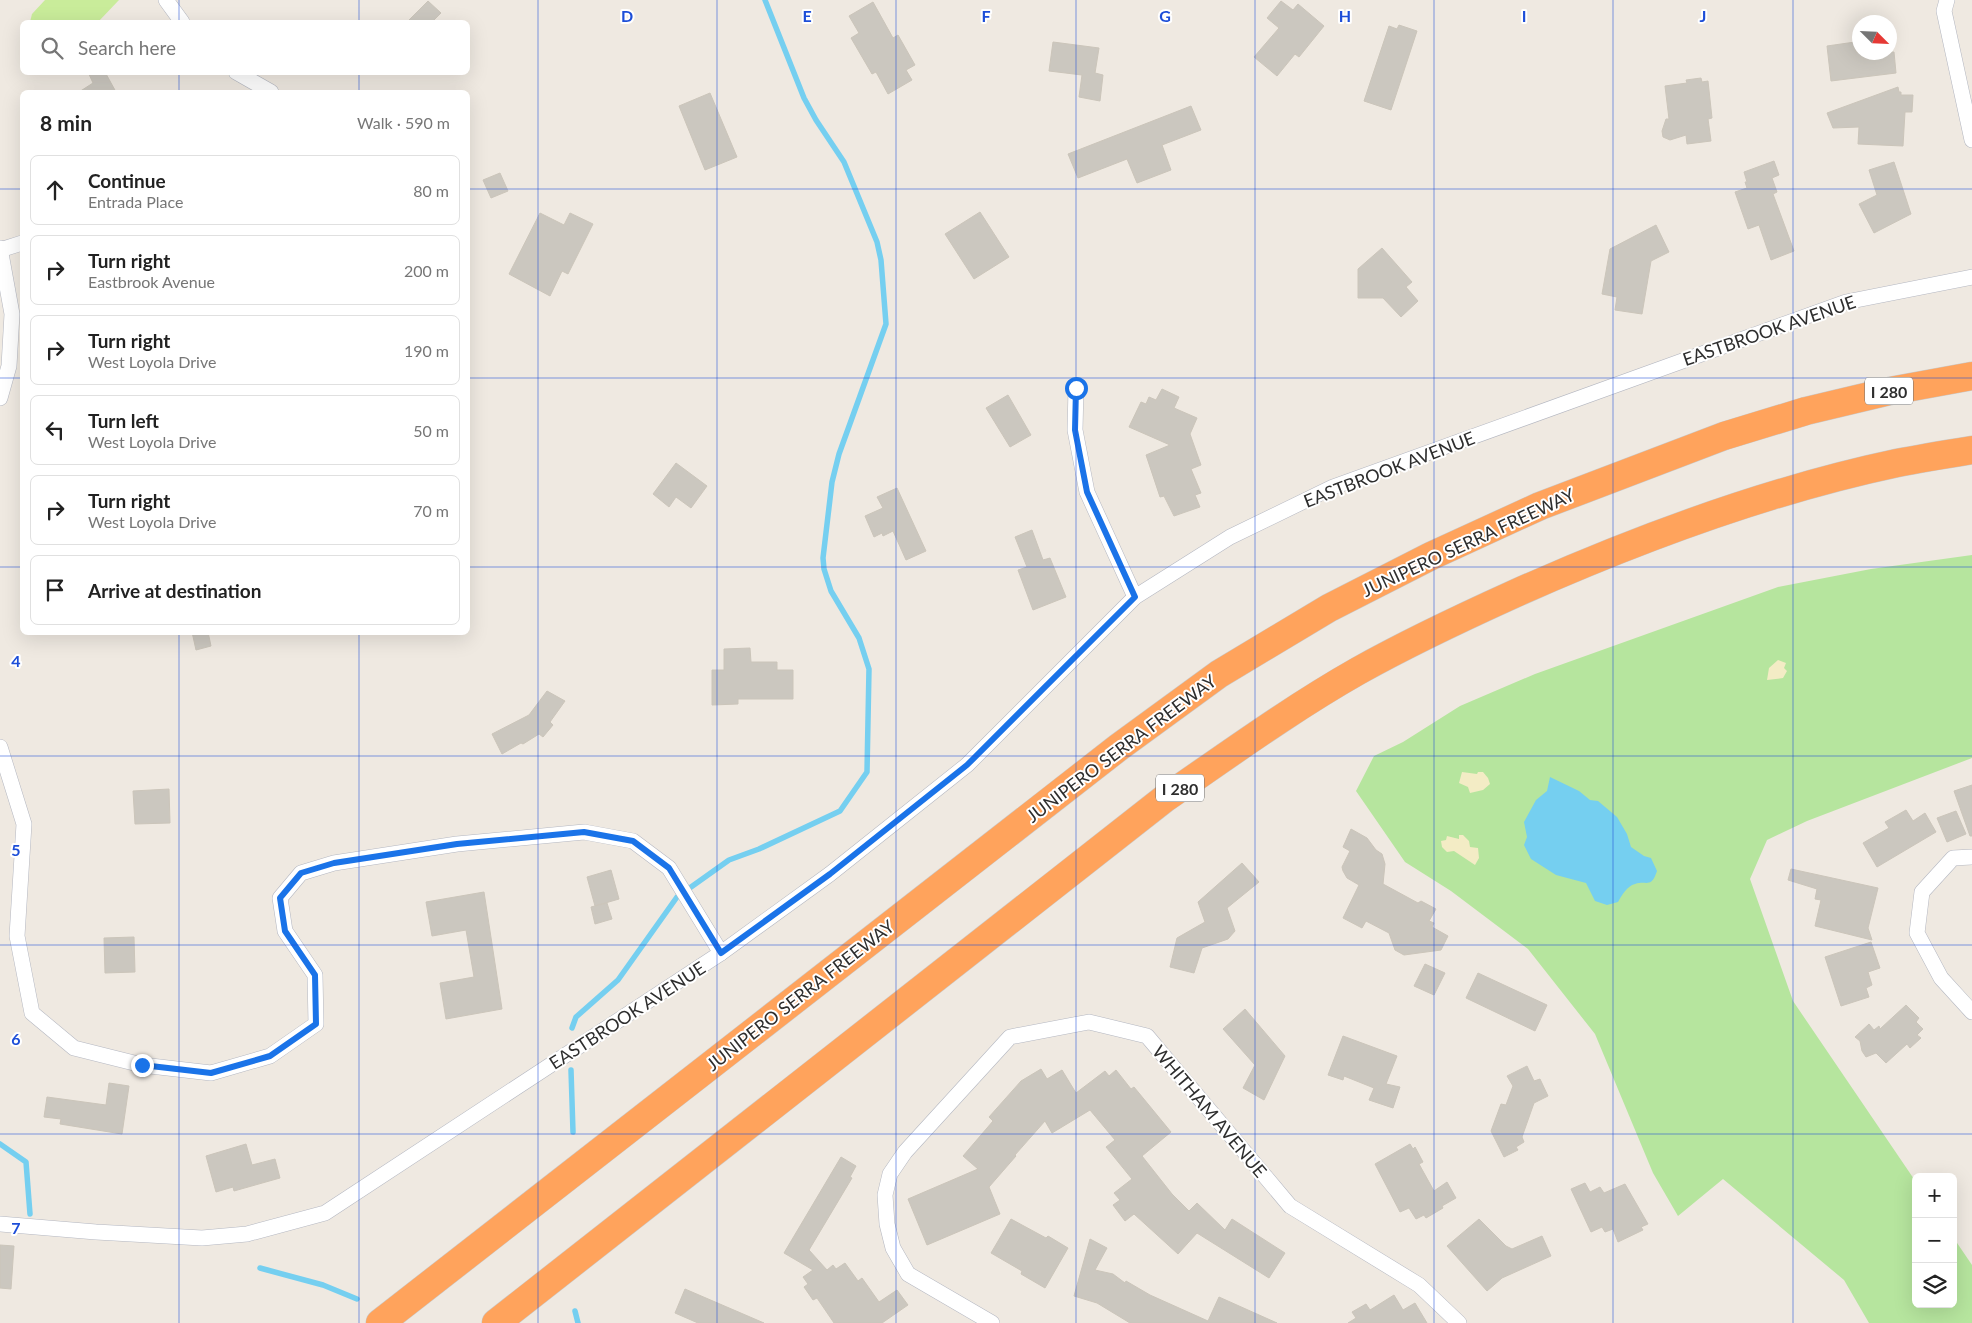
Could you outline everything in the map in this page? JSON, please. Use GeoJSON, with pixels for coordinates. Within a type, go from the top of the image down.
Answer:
{"type":"FeatureCollection","features":[{"type":"Feature","properties":{"kind":"highway","name":"JUNIPERO SERRA FREEWAY"},"geometry":{"type":"LineString","coordinates":[[380,1323],[1118,747],[1219,674],[1329,608],[1430,556],[1540,506],[1724,436],[1816,409],[1890,391],[1972,376]]}},
{"type":"Feature","properties":{"kind":"highway","name":"I 280"},"geometry":{"type":"LineString","coordinates":[[496,1323],[1164,799],[1259,732],[1358,671],[1457,620],[1562,572],[1673,528],[1747,503],[1823,481],[1898,463],[1972,450]]}},
{"type":"Feature","properties":{"kind":"street"},"geometry":{"type":"LineString","coordinates":[[166,0],[181,20]]}},
{"type":"Feature","properties":{"kind":"street"},"geometry":{"type":"LineString","coordinates":[[1947,0],[1944,11],[1972,140]]}},
{"type":"Feature","properties":{"kind":"street"},"geometry":{"type":"LineString","coordinates":[[241,75],[268,90]]}},
{"type":"Feature","properties":{"kind":"street"},"geometry":{"type":"LineString","coordinates":[[0,398],[8,366],[12,314],[0,249],[20,244]]}},
{"type":"Feature","properties":{"kind":"street","name":"EASTBROOK AVENUE"},"geometry":{"type":"LineString","coordinates":[[0,1224],[202,1238],[248,1234],[325,1213],[721,953],[830,874],[967,765],[1135,597],[1230,537],[1333,487],[1846,302],[1972,277]]}},
{"type":"Feature","properties":{"kind":"street"},"geometry":{"type":"LineString","coordinates":[[1076,388],[1075,430],[1087,492],[1135,597]]}},
{"type":"Feature","properties":{"kind":"street"},"geometry":{"type":"LineString","coordinates":[[0,747],[24,824],[17,936],[32,1013],[74,1048],[142,1065],[211,1073],[270,1056],[316,1024],[315,975],[285,931],[280,898],[301,873],[334,863],[457,844],[584,832],[633,841],[669,868],[721,953]]}},
{"type":"Feature","properties":{"kind":"street"},"geometry":{"type":"LineString","coordinates":[[1972,857],[1953,858],[1922,892],[1917,933],[1941,978],[1972,1012]]}},
{"type":"Feature","properties":{"kind":"street","name":"WHITHAM AVENUE"},"geometry":{"type":"LineString","coordinates":[[992,1323],[908,1274],[893,1248],[886,1224],[886,1195],[890,1174],[905,1152],[1010,1037],[1089,1022],[1146,1036],[1290,1206],[1420,1285],[1459,1323]]}},
{"type":"Feature","properties":{"kind":"green space"},"geometry":{"type":"Polygon","coordinates":[[[45,0],[119,0],[100,20],[30,20],[32,14],[45,0]]]}},
{"type":"Feature","properties":{"kind":"green space"},"geometry":{"type":"Polygon","coordinates":[[[1972,555],[1972,758],[1807,821],[1767,840],[1750,879],[1793,1001],[1912,1176],[1912,1308],[1957,1308],[1957,1243],[1972,1265],[1972,1323],[1869,1323],[1844,1280],[1723,1179],[1678,1216],[1653,1173],[1595,1034],[1528,949],[1451,891],[1405,862],[1356,791],[1374,756],[1403,742],[1460,706],[1535,674],[1778,587],[1871,569],[1972,555]]]}},
{"type":"Feature","properties":{"kind":"sand"},"geometry":{"type":"Polygon","coordinates":[[[1778,660],[1786,663],[1784,668],[1787,671],[1783,678],[1767,680],[1769,668],[1778,660]]]}},
{"type":"Feature","properties":{"kind":"sand"},"geometry":{"type":"Polygon","coordinates":[[[1462,772],[1477,774],[1478,772],[1483,772],[1490,784],[1483,790],[1470,793],[1468,787],[1459,783],[1462,772]]]}},
{"type":"Feature","properties":{"kind":"sand"},"geometry":{"type":"Polygon","coordinates":[[[1459,835],[1463,835],[1469,841],[1470,847],[1478,848],[1479,858],[1475,865],[1454,851],[1447,852],[1442,847],[1441,841],[1446,840],[1447,836],[1459,839],[1459,835]]]}},
{"type":"Feature","properties":{"kind":"water"},"geometry":{"type":"Polygon","coordinates":[[[1550,777],[1579,791],[1590,800],[1598,801],[1617,817],[1627,834],[1631,847],[1644,856],[1651,858],[1657,871],[1651,882],[1632,885],[1625,891],[1618,902],[1607,905],[1595,901],[1586,883],[1556,875],[1531,859],[1524,845],[1527,837],[1524,822],[1536,800],[1547,791],[1550,777]]]}},
{"type":"Feature","properties":{"kind":"building"},"geometry":{"type":"Polygon","coordinates":[[[428,1],[441,13],[434,20],[409,20],[428,1]]]}},
{"type":"Feature","properties":{"kind":"building"},"geometry":{"type":"Polygon","coordinates":[[[1281,1],[1293,10],[1298,4],[1324,26],[1299,57],[1295,54],[1277,76],[1254,57],[1279,28],[1267,18],[1281,1]]]}},
{"type":"Feature","properties":{"kind":"building"},"geometry":{"type":"Polygon","coordinates":[[[873,2],[893,38],[898,35],[915,65],[906,70],[912,80],[888,94],[876,72],[872,74],[851,38],[859,33],[849,16],[873,2]]]}},
{"type":"Feature","properties":{"kind":"building"},"geometry":{"type":"Polygon","coordinates":[[[1399,25],[1417,31],[1391,110],[1364,101],[1389,26],[1397,29],[1399,25]]]}},
{"type":"Feature","properties":{"kind":"building"},"geometry":{"type":"Polygon","coordinates":[[[1053,42],[1099,48],[1095,73],[1103,75],[1100,101],[1079,97],[1082,75],[1049,71],[1053,42]]]}},
{"type":"Feature","properties":{"kind":"building"},"geometry":{"type":"Polygon","coordinates":[[[1852,42],[1852,60],[1895,60],[1896,73],[1831,81],[1827,46],[1852,42]]]}},
{"type":"Feature","properties":{"kind":"building"},"geometry":{"type":"Polygon","coordinates":[[[89,75],[107,75],[115,90],[82,90],[93,83],[89,75]]]}},
{"type":"Feature","properties":{"kind":"building"},"geometry":{"type":"Polygon","coordinates":[[[1701,78],[1702,82],[1708,81],[1712,118],[1708,119],[1711,141],[1687,144],[1686,135],[1670,140],[1663,137],[1662,131],[1666,119],[1669,119],[1665,86],[1687,83],[1686,80],[1701,78]]]}},
{"type":"Feature","properties":{"kind":"building"},"geometry":{"type":"Polygon","coordinates":[[[1898,87],[1901,95],[1913,95],[1912,112],[1905,112],[1903,146],[1858,144],[1859,127],[1833,128],[1827,113],[1898,87]]]}},
{"type":"Feature","properties":{"kind":"building"},"geometry":{"type":"Polygon","coordinates":[[[710,93],[737,157],[705,170],[679,106],[710,93]]]}},
{"type":"Feature","properties":{"kind":"building"},"geometry":{"type":"Polygon","coordinates":[[[1191,106],[1201,130],[1162,145],[1171,170],[1137,183],[1127,159],[1078,178],[1068,154],[1191,106]]]}},
{"type":"Feature","properties":{"kind":"building"},"geometry":{"type":"Polygon","coordinates":[[[1774,161],[1779,175],[1772,178],[1777,192],[1773,194],[1794,251],[1771,260],[1759,225],[1748,229],[1735,192],[1747,188],[1744,172],[1774,161]]]}},
{"type":"Feature","properties":{"kind":"building"},"geometry":{"type":"Polygon","coordinates":[[[1894,162],[1911,214],[1874,233],[1859,204],[1877,195],[1869,170],[1894,162]]]}},
{"type":"Feature","properties":{"kind":"building"},"geometry":{"type":"Polygon","coordinates":[[[500,173],[508,191],[491,198],[483,180],[500,173]]]}},
{"type":"Feature","properties":{"kind":"building"},"geometry":{"type":"Polygon","coordinates":[[[980,212],[1009,257],[974,279],[945,234],[980,212]]]}},
{"type":"Feature","properties":{"kind":"building"},"geometry":{"type":"Polygon","coordinates":[[[540,213],[564,225],[570,213],[593,224],[568,274],[562,271],[550,296],[509,274],[540,213]]]}},
{"type":"Feature","properties":{"kind":"building"},"geometry":{"type":"Polygon","coordinates":[[[1656,225],[1669,252],[1651,261],[1642,314],[1615,310],[1617,297],[1602,294],[1610,249],[1656,225]]]}},
{"type":"Feature","properties":{"kind":"building"},"geometry":{"type":"Polygon","coordinates":[[[1382,248],[1412,282],[1406,287],[1418,301],[1401,317],[1383,298],[1358,298],[1358,269],[1382,248]]]}},
{"type":"Feature","properties":{"kind":"building"},"geometry":{"type":"Polygon","coordinates":[[[1162,389],[1179,397],[1174,408],[1197,418],[1190,434],[1201,465],[1191,469],[1201,493],[1195,495],[1200,507],[1174,516],[1164,496],[1160,497],[1146,455],[1170,445],[1129,427],[1141,402],[1146,404],[1149,397],[1156,400],[1162,389]]]}},
{"type":"Feature","properties":{"kind":"building"},"geometry":{"type":"Polygon","coordinates":[[[1008,395],[1031,435],[1010,447],[986,408],[1008,395]]]}},
{"type":"Feature","properties":{"kind":"building"},"geometry":{"type":"Polygon","coordinates":[[[676,463],[707,486],[691,508],[676,497],[669,507],[653,494],[676,463]]]}},
{"type":"Feature","properties":{"kind":"building"},"geometry":{"type":"Polygon","coordinates":[[[897,488],[926,551],[906,560],[893,531],[883,536],[882,533],[874,537],[865,516],[883,508],[877,497],[897,488]]]}},
{"type":"Feature","properties":{"kind":"building"},"geometry":{"type":"Polygon","coordinates":[[[1032,530],[1043,560],[1050,558],[1066,597],[1033,610],[1018,570],[1027,567],[1015,537],[1032,530]]]}},
{"type":"Feature","properties":{"kind":"building"},"geometry":{"type":"Polygon","coordinates":[[[193,635],[209,635],[211,646],[196,650],[193,635]]]}},
{"type":"Feature","properties":{"kind":"building"},"geometry":{"type":"Polygon","coordinates":[[[750,648],[751,662],[777,662],[777,670],[793,670],[793,699],[738,699],[738,704],[712,705],[712,670],[724,670],[724,649],[750,648]]]}},
{"type":"Feature","properties":{"kind":"building"},"geometry":{"type":"Polygon","coordinates":[[[547,691],[565,701],[550,722],[553,725],[543,737],[539,734],[502,754],[492,734],[529,715],[547,691]]]}},
{"type":"Feature","properties":{"kind":"building"},"geometry":{"type":"Polygon","coordinates":[[[1972,785],[1972,836],[1970,836],[1954,791],[1972,785]]]}},
{"type":"Feature","properties":{"kind":"building"},"geometry":{"type":"Polygon","coordinates":[[[169,789],[170,823],[135,824],[133,791],[169,789]]]}},
{"type":"Feature","properties":{"kind":"building"},"geometry":{"type":"Polygon","coordinates":[[[1906,810],[1913,821],[1925,813],[1936,832],[1877,867],[1863,843],[1889,828],[1885,822],[1906,810]]]}},
{"type":"Feature","properties":{"kind":"building"},"geometry":{"type":"Polygon","coordinates":[[[1956,811],[1966,834],[1947,842],[1937,818],[1956,811]]]}},
{"type":"Feature","properties":{"kind":"building"},"geometry":{"type":"Polygon","coordinates":[[[1351,829],[1367,838],[1376,850],[1382,854],[1385,864],[1383,884],[1418,903],[1421,901],[1436,909],[1429,921],[1434,923],[1432,927],[1448,936],[1441,950],[1404,955],[1395,950],[1389,933],[1366,921],[1362,928],[1343,918],[1359,885],[1347,878],[1342,867],[1350,851],[1343,847],[1351,829]]]}},
{"type":"Feature","properties":{"kind":"building"},"geometry":{"type":"Polygon","coordinates":[[[1242,863],[1259,882],[1227,908],[1235,931],[1228,939],[1202,948],[1194,973],[1170,967],[1177,938],[1205,922],[1198,902],[1242,863]]]}},
{"type":"Feature","properties":{"kind":"building"},"geometry":{"type":"Polygon","coordinates":[[[1791,869],[1878,888],[1868,928],[1872,940],[1815,926],[1821,900],[1815,899],[1817,889],[1788,880],[1791,869]]]}},
{"type":"Feature","properties":{"kind":"building"},"geometry":{"type":"Polygon","coordinates":[[[611,870],[619,899],[595,906],[587,877],[611,870]]]}},
{"type":"Feature","properties":{"kind":"building"},"geometry":{"type":"Polygon","coordinates":[[[484,892],[502,1009],[446,1019],[440,983],[474,977],[466,930],[432,936],[426,902],[484,892]]]}},
{"type":"Feature","properties":{"kind":"building"},"geometry":{"type":"Polygon","coordinates":[[[607,903],[612,919],[595,924],[591,907],[607,903]]]}},
{"type":"Feature","properties":{"kind":"building"},"geometry":{"type":"Polygon","coordinates":[[[134,937],[135,972],[105,973],[104,938],[134,937]]]}},
{"type":"Feature","properties":{"kind":"building"},"geometry":{"type":"Polygon","coordinates":[[[1871,942],[1880,968],[1868,972],[1872,985],[1866,988],[1869,997],[1841,1006],[1825,957],[1871,942]]]}},
{"type":"Feature","properties":{"kind":"building"},"geometry":{"type":"Polygon","coordinates":[[[1425,964],[1445,973],[1434,995],[1414,986],[1425,964]]]}},
{"type":"Feature","properties":{"kind":"building"},"geometry":{"type":"Polygon","coordinates":[[[1478,973],[1547,1005],[1535,1031],[1466,998],[1478,973]]]}},
{"type":"Feature","properties":{"kind":"building"},"geometry":{"type":"Polygon","coordinates":[[[1906,1005],[1919,1018],[1916,1022],[1923,1029],[1917,1035],[1921,1038],[1910,1048],[1907,1044],[1886,1063],[1876,1053],[1866,1057],[1862,1051],[1860,1041],[1855,1037],[1869,1024],[1874,1030],[1879,1026],[1880,1029],[1906,1005]]]}},
{"type":"Feature","properties":{"kind":"building"},"geometry":{"type":"Polygon","coordinates":[[[1245,1009],[1285,1056],[1264,1100],[1243,1088],[1255,1065],[1223,1029],[1245,1009]]]}},
{"type":"Feature","properties":{"kind":"building"},"geometry":{"type":"Polygon","coordinates":[[[1343,1036],[1397,1056],[1386,1084],[1400,1087],[1393,1108],[1369,1100],[1374,1088],[1344,1076],[1343,1080],[1328,1075],[1343,1036]]]}},
{"type":"Feature","properties":{"kind":"building"},"geometry":{"type":"Polygon","coordinates":[[[1527,1066],[1534,1081],[1540,1079],[1548,1096],[1534,1103],[1522,1137],[1524,1142],[1516,1147],[1518,1150],[1504,1157],[1491,1131],[1501,1104],[1506,1105],[1513,1086],[1507,1076],[1527,1066]]]}},
{"type":"Feature","properties":{"kind":"building"},"geometry":{"type":"Polygon","coordinates":[[[1041,1069],[1047,1079],[1062,1070],[1076,1093],[1105,1071],[1109,1076],[1116,1070],[1131,1089],[1134,1087],[1171,1132],[1142,1156],[1172,1194],[1189,1211],[1197,1203],[1225,1230],[1232,1219],[1285,1253],[1269,1278],[1197,1233],[1178,1254],[1134,1214],[1125,1221],[1113,1205],[1120,1200],[1114,1193],[1132,1179],[1106,1147],[1115,1140],[1090,1110],[1052,1133],[1045,1121],[1015,1155],[989,1187],[1000,1214],[927,1245],[908,1199],[978,1169],[963,1156],[993,1121],[989,1117],[1021,1081],[1041,1069]]]}},
{"type":"Feature","properties":{"kind":"building"},"geometry":{"type":"Polygon","coordinates":[[[109,1083],[129,1086],[122,1134],[60,1124],[61,1119],[44,1117],[47,1097],[106,1105],[109,1083]]]}},
{"type":"Feature","properties":{"kind":"building"},"geometry":{"type":"Polygon","coordinates":[[[246,1144],[252,1165],[275,1159],[280,1178],[234,1191],[233,1187],[216,1192],[206,1156],[246,1144]]]}},
{"type":"Feature","properties":{"kind":"building"},"geometry":{"type":"Polygon","coordinates":[[[1410,1144],[1413,1149],[1415,1147],[1423,1162],[1419,1164],[1434,1191],[1447,1182],[1456,1198],[1426,1218],[1424,1215],[1416,1219],[1409,1208],[1400,1212],[1375,1164],[1410,1144]]]}},
{"type":"Feature","properties":{"kind":"building"},"geometry":{"type":"Polygon","coordinates":[[[841,1157],[856,1166],[850,1177],[852,1178],[809,1250],[827,1270],[833,1265],[836,1269],[845,1263],[858,1281],[862,1278],[879,1302],[897,1290],[908,1305],[882,1323],[834,1323],[817,1298],[813,1300],[804,1287],[808,1284],[803,1277],[813,1270],[784,1253],[841,1157]]]}},
{"type":"Feature","properties":{"kind":"building"},"geometry":{"type":"Polygon","coordinates":[[[1585,1183],[1590,1192],[1600,1187],[1604,1193],[1625,1184],[1648,1224],[1641,1227],[1643,1230],[1618,1242],[1613,1229],[1605,1232],[1602,1227],[1591,1232],[1571,1189],[1585,1183]]]}},
{"type":"Feature","properties":{"kind":"building"},"geometry":{"type":"Polygon","coordinates":[[[1011,1219],[1046,1238],[1048,1236],[1068,1248],[1045,1288],[1021,1274],[1022,1271],[991,1253],[1011,1219]]]}},
{"type":"Feature","properties":{"kind":"building"},"geometry":{"type":"Polygon","coordinates":[[[1479,1219],[1506,1246],[1512,1249],[1542,1236],[1551,1256],[1502,1278],[1487,1291],[1447,1246],[1479,1219]]]}},
{"type":"Feature","properties":{"kind":"building"},"geometry":{"type":"Polygon","coordinates":[[[1090,1239],[1107,1248],[1095,1270],[1113,1274],[1125,1283],[1126,1281],[1150,1295],[1208,1321],[1219,1297],[1277,1323],[1130,1323],[1097,1303],[1074,1296],[1090,1239]]]}},
{"type":"Feature","properties":{"kind":"building"},"geometry":{"type":"Polygon","coordinates":[[[0,1245],[14,1246],[11,1289],[0,1288],[0,1245]]]}},
{"type":"Feature","properties":{"kind":"building"},"geometry":{"type":"Polygon","coordinates":[[[685,1289],[764,1323],[698,1323],[675,1313],[685,1289]]]}},
{"type":"Feature","properties":{"kind":"building"},"geometry":{"type":"Polygon","coordinates":[[[1394,1295],[1403,1310],[1415,1303],[1427,1323],[1348,1323],[1356,1318],[1352,1312],[1366,1304],[1370,1310],[1394,1295]]]}},
{"type":"Feature","properties":{"kind":"waterway"},"geometry":{"type":"LineString","coordinates":[[572,1028],[576,1017],[618,980],[677,897],[729,860],[759,849],[840,811],[867,772],[869,669],[859,638],[831,591],[824,569],[823,558],[832,482],[839,454],[886,324],[881,260],[877,242],[844,162],[804,98],[765,0]]}},
{"type":"Feature","properties":{"kind":"waterway"},"geometry":{"type":"LineString","coordinates":[[571,1070],[573,1132]]}},
{"type":"Feature","properties":{"kind":"waterway"},"geometry":{"type":"LineString","coordinates":[[0,1144],[26,1162],[30,1214]]}},
{"type":"Feature","properties":{"kind":"waterway"},"geometry":{"type":"LineString","coordinates":[[260,1268],[323,1285],[357,1299]]}},
{"type":"Feature","properties":{"kind":"waterway"},"geometry":{"type":"LineString","coordinates":[[575,1311],[578,1323]]}},
{"type":"Feature","properties":{"kind":"route"},"geometry":{"type":"LineString","coordinates":[[142,1065],[211,1073],[270,1056],[316,1024],[315,975],[285,931],[280,898],[301,873],[334,863],[457,844],[584,832],[633,841],[669,868],[721,953],[830,874],[967,765],[1135,597],[1087,492],[1075,430],[1076,388]]}}]}
